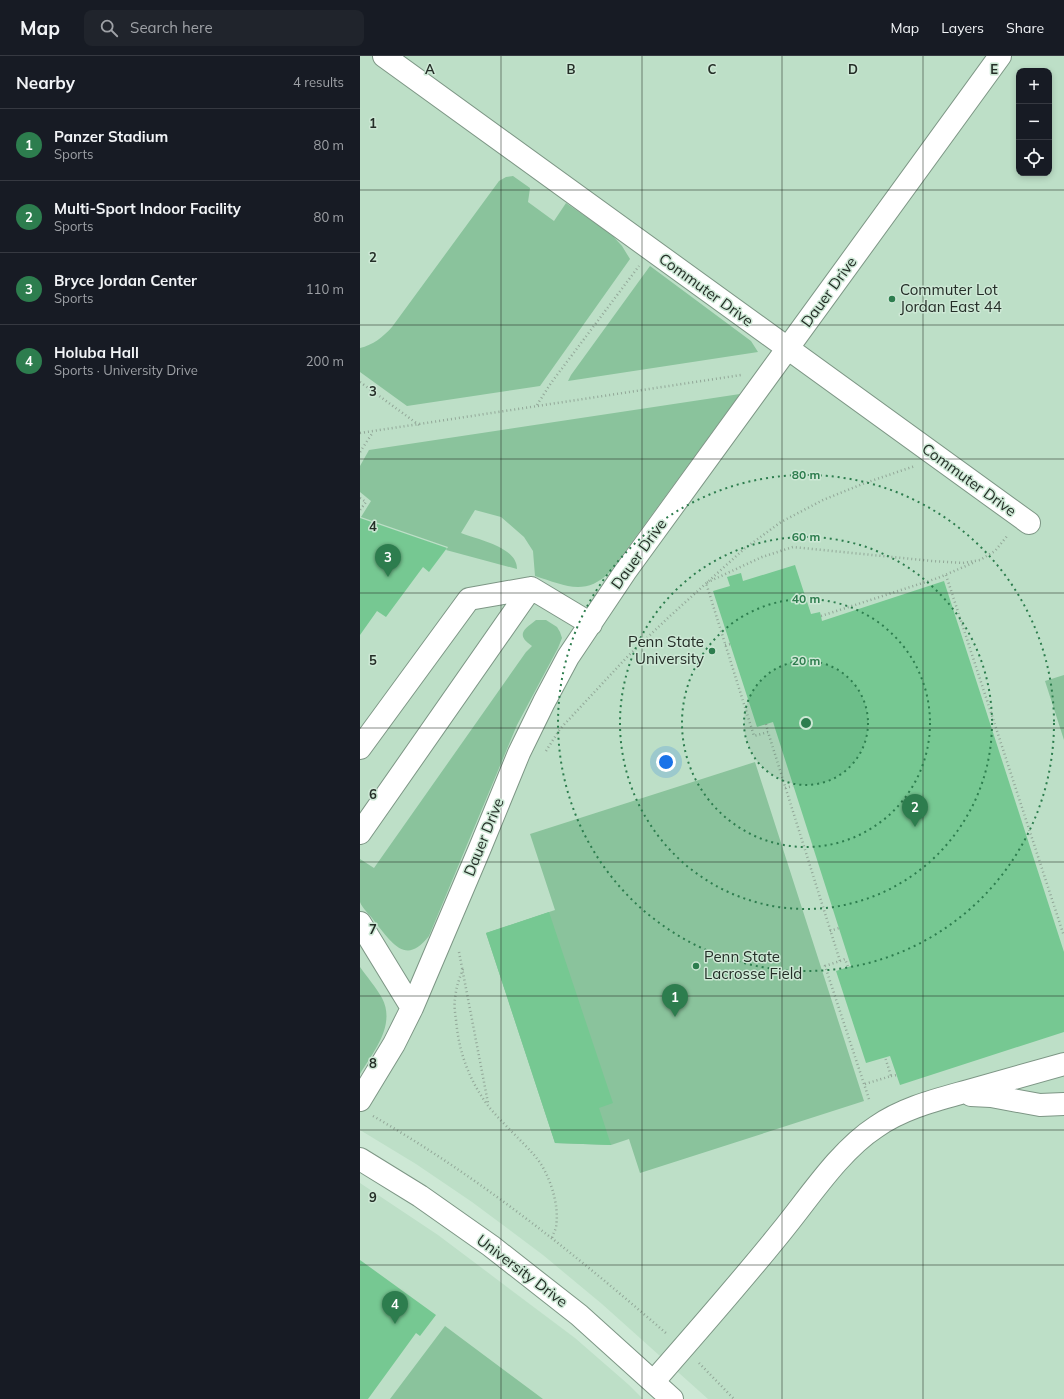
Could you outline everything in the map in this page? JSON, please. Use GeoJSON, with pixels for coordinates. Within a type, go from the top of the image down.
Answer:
{"type":"FeatureCollection","features":[{"type":"Feature","properties":{"kind":"street","name":"Commuter Drive"},"geometry":{"type":"LineString","coordinates":[[384,56],[788,348],[1019,528]]}},
{"type":"Feature","properties":{"kind":"street","name":"Dauer Drive"},"geometry":{"type":"LineString","coordinates":[[360,1100],[394,1044],[412,1008],[480,848],[518,753],[568,657],[625,572],[1000,56]]}},
{"type":"Feature","properties":{"kind":"street"},"geometry":{"type":"LineString","coordinates":[[360,748],[469,599],[530,588],[591,624]]}},
{"type":"Feature","properties":{"kind":"street"},"geometry":{"type":"LineString","coordinates":[[360,832],[530,588]]}},
{"type":"Feature","properties":{"kind":"street"},"geometry":{"type":"LineString","coordinates":[[360,923],[412,1008]]}},
{"type":"Feature","properties":{"kind":"street"},"geometry":{"type":"LineString","coordinates":[[654,1381],[781,1233],[837,1162],[875,1127],[895,1115],[920,1105],[1064,1064]]}},
{"type":"Feature","properties":{"kind":"street"},"geometry":{"type":"LineString","coordinates":[[958,1094],[991,1096],[1040,1105],[1064,1104]]}},
{"type":"Feature","properties":{"kind":"street","name":"University Drive"},"geometry":{"type":"LineString","coordinates":[[360,1159],[420,1196],[491,1246],[579,1315],[654,1381],[672,1399]]}},
{"type":"Feature","properties":{"kind":"path"},"geometry":{"type":"LineString","coordinates":[[537,406],[551,384],[640,265]]}},
{"type":"Feature","properties":{"kind":"path"},"geometry":{"type":"LineString","coordinates":[[360,433],[748,374]]}},
{"type":"Feature","properties":{"kind":"path"},"geometry":{"type":"LineString","coordinates":[[360,382],[418,425]]}},
{"type":"Feature","properties":{"kind":"path"},"geometry":{"type":"LineString","coordinates":[[360,452],[373,432]]}},
{"type":"Feature","properties":{"kind":"path"},"geometry":{"type":"LineString","coordinates":[[543,755],[560,729],[600,685],[654,632],[744,549],[781,522],[823,500],[865,483],[915,466]]}},
{"type":"Feature","properties":{"kind":"path"},"geometry":{"type":"LineString","coordinates":[[360,498],[366,502],[360,510]]}},
{"type":"Feature","properties":{"kind":"path"},"geometry":{"type":"LineString","coordinates":[[821,616],[922,583],[980,560],[995,551],[1019,528]]}},
{"type":"Feature","properties":{"kind":"path"},"geometry":{"type":"LineString","coordinates":[[706,583],[762,557],[793,547],[932,562],[963,563],[980,560]]}},
{"type":"Feature","properties":{"kind":"path"},"geometry":{"type":"LineString","coordinates":[[732,570],[734,575]]}},
{"type":"Feature","properties":{"kind":"path"},"geometry":{"type":"LineString","coordinates":[[946,574],[1064,936]]}},
{"type":"Feature","properties":{"kind":"path"},"geometry":{"type":"LineString","coordinates":[[706,583],[754,736],[768,732]]}},
{"type":"Feature","properties":{"kind":"path"},"geometry":{"type":"LineString","coordinates":[[922,583],[924,588]]}},
{"type":"Feature","properties":{"kind":"path"},"geometry":{"type":"LineString","coordinates":[[725,645],[730,644]]}},
{"type":"Feature","properties":{"kind":"path"},"geometry":{"type":"LineString","coordinates":[[766,724],[840,961]]}},
{"type":"Feature","properties":{"kind":"path"},"geometry":{"type":"LineString","coordinates":[[785,788],[793,786]]}},
{"type":"Feature","properties":{"kind":"path"},"geometry":{"type":"LineString","coordinates":[[830,931],[839,928]]}},
{"type":"Feature","properties":{"kind":"path"},"geometry":{"type":"LineString","coordinates":[[459,950],[488,1106]]}},
{"type":"Feature","properties":{"kind":"path"},"geometry":{"type":"LineString","coordinates":[[848,967],[845,959],[825,966],[870,1099]]}},
{"type":"Feature","properties":{"kind":"path"},"geometry":{"type":"LineString","coordinates":[[463,969],[457,985],[454,1001],[457,1032],[464,1064],[488,1106],[506,1127],[536,1157],[545,1171],[555,1200],[557,1215],[556,1227],[552,1238]]}},
{"type":"Feature","properties":{"kind":"path"},"geometry":{"type":"LineString","coordinates":[[885,1057],[891,1076]]}},
{"type":"Feature","properties":{"kind":"path"},"geometry":{"type":"LineString","coordinates":[[865,1084],[897,1075]]}},
{"type":"Feature","properties":{"kind":"path"},"geometry":{"type":"LineString","coordinates":[[375,1117],[472,1179],[528,1219],[604,1280],[667,1334]]}},
{"type":"Feature","properties":{"kind":"path"},"geometry":{"type":"LineString","coordinates":[[699,1363],[734,1399]]}},
{"type":"Feature","properties":{"kind":"shaded area","name":"Penn State University"},"geometry":{"type":"Polygon","coordinates":[[[360,56],[1064,56],[1064,1399],[708,1399],[602,1304],[543,1255],[472,1202],[416,1164],[360,1130],[360,56]]]}},
{"type":"Feature","properties":{"kind":"shaded area"},"geometry":{"type":"Polygon","coordinates":[[[360,1183],[438,1235],[575,1338],[643,1399],[360,1399],[360,1183]]]}},
{"type":"Feature","properties":{"kind":"green space"},"geometry":{"type":"Polygon","coordinates":[[[513,176],[530,188],[528,202],[554,221],[566,203],[611,234],[622,246],[630,259],[540,386],[407,406],[360,372],[360,348],[378,340],[392,327],[499,181],[506,177],[513,176]]]}},
{"type":"Feature","properties":{"kind":"green space"},"geometry":{"type":"Polygon","coordinates":[[[650,266],[751,341],[758,352],[568,381],[571,375],[650,266]]]}},
{"type":"Feature","properties":{"kind":"green space"},"geometry":{"type":"Polygon","coordinates":[[[740,394],[610,572],[601,580],[583,587],[574,587],[555,583],[535,576],[533,551],[524,537],[501,517],[475,510],[461,533],[496,545],[504,550],[511,555],[515,561],[517,569],[446,550],[448,547],[361,517],[371,501],[360,492],[360,466],[369,450],[740,394]]]}},
{"type":"Feature","properties":{"kind":"green space"},"geometry":{"type":"Polygon","coordinates":[[[536,620],[546,620],[557,627],[562,638],[558,648],[517,725],[429,936],[421,945],[413,949],[406,950],[400,948],[393,944],[360,902],[360,859],[374,868],[526,652],[532,646],[524,639],[523,633],[536,620]]]}},
{"type":"Feature","properties":{"kind":"green space"},"geometry":{"type":"Polygon","coordinates":[[[1064,675],[1064,740],[1045,681],[1064,675]]]}},
{"type":"Feature","properties":{"kind":"green space"},"geometry":{"type":"Polygon","coordinates":[[[755,762],[864,1101],[640,1173],[629,1139],[611,1145],[555,1143],[486,933],[555,910],[530,834],[755,762]]]}},
{"type":"Feature","properties":{"kind":"green space"},"geometry":{"type":"Polygon","coordinates":[[[360,967],[382,998],[386,1008],[386,1018],[382,1038],[360,1074],[360,967]]]}},
{"type":"Feature","properties":{"kind":"green space"},"geometry":{"type":"Polygon","coordinates":[[[445,1326],[543,1399],[390,1399],[445,1326]]]}},
{"type":"Feature","properties":{"kind":"building"},"geometry":{"type":"Polygon","coordinates":[[[360,518],[447,548],[429,572],[423,567],[386,617],[377,611],[360,635],[360,518]]]}},
{"type":"Feature","properties":{"kind":"building"},"geometry":{"type":"Polygon","coordinates":[[[795,565],[811,614],[820,612],[822,621],[944,581],[1064,952],[1064,1032],[900,1085],[890,1056],[866,1063],[836,971],[851,966],[773,722],[757,727],[713,591],[730,586],[727,577],[741,573],[743,581],[795,565]]]}},
{"type":"Feature","properties":{"kind":"building"},"geometry":{"type":"Polygon","coordinates":[[[549,912],[613,1103],[599,1108],[611,1145],[555,1143],[486,933],[549,912]]]}},
{"type":"Feature","properties":{"kind":"building"},"geometry":{"type":"Polygon","coordinates":[[[360,1260],[436,1315],[420,1336],[416,1333],[368,1399],[360,1399],[360,1260]]]}},
{"type":"Feature","properties":{"kind":"place","name":"Commuter Lot Jordan East 44"},"geometry":{"type":"Point","coordinates":[892,299]}},
{"type":"Feature","properties":{"kind":"place","name":"Bryce Jordan Center"},"geometry":{"type":"Point","coordinates":[388,577]}},
{"type":"Feature","properties":{"kind":"place","name":"Penn State University"},"geometry":{"type":"Point","coordinates":[712,651]}},
{"type":"Feature","properties":{"kind":"place","name":"Multi-Sport Indoor Facility"},"geometry":{"type":"Point","coordinates":[915,827]}},
{"type":"Feature","properties":{"kind":"place","name":"Penn State Lacrosse Field"},"geometry":{"type":"Point","coordinates":[696,966]}},
{"type":"Feature","properties":{"kind":"place","name":"Panzer Stadium"},"geometry":{"type":"Point","coordinates":[675,1017]}},
{"type":"Feature","properties":{"kind":"place","name":"Holuba Hall"},"geometry":{"type":"Point","coordinates":[395,1324]}}]}
